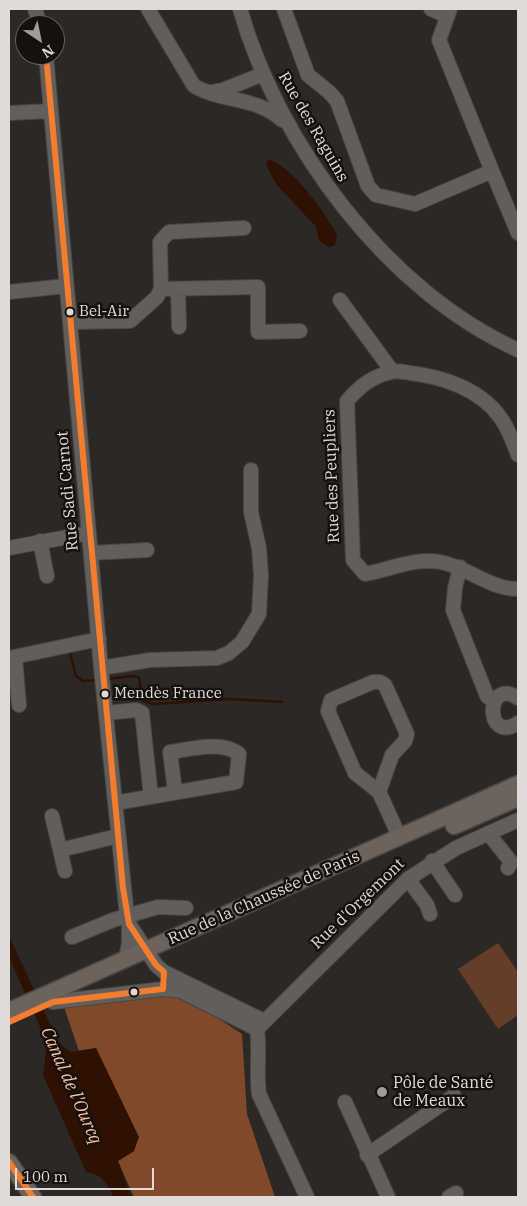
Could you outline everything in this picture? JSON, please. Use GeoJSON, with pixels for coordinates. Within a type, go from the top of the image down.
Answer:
{"type":"FeatureCollection","features":[{"type":"Feature","properties":{"kind":"main road","name":"Rue de la Chaussée de Paris"},"geometry":{"type":"LineString","coordinates":[[9,1022],[19,1009],[52,997],[518,784]]}},
{"type":"Feature","properties":{"kind":"main road","name":"Rue de la Chaussée de Paris"},"geometry":{"type":"LineString","coordinates":[[52,997],[126,958],[148,953],[518,798]]}},
{"type":"Feature","properties":{"kind":"main road"},"geometry":{"type":"LineString","coordinates":[[9,1162],[33,1197]]}},
{"type":"Feature","properties":{"kind":"main road"},"geometry":{"type":"LineString","coordinates":[[9,1176],[23,1197]]}},
{"type":"Feature","properties":{"kind":"street"},"geometry":{"type":"LineString","coordinates":[[148,9],[194,86],[207,93],[256,103],[271,110],[289,126]]}},
{"type":"Feature","properties":{"kind":"street","name":"Rue des Raguins"},"geometry":{"type":"LineString","coordinates":[[240,9],[265,79],[289,126],[331,194],[397,266],[426,292],[471,325],[516,351]]}},
{"type":"Feature","properties":{"kind":"street"},"geometry":{"type":"LineString","coordinates":[[284,9],[308,75],[330,92],[337,101],[368,186],[376,195],[414,204],[492,171]]}},
{"type":"Feature","properties":{"kind":"street"},"geometry":{"type":"LineString","coordinates":[[431,9],[447,11],[439,40],[518,233]]}},
{"type":"Feature","properties":{"kind":"street","name":"Rue Sadi Carnot"},"geometry":{"type":"LineString","coordinates":[[47,65],[101,668],[128,920],[129,943],[126,958]]}},
{"type":"Feature","properties":{"kind":"street"},"geometry":{"type":"LineString","coordinates":[[207,93],[265,79]]}},
{"type":"Feature","properties":{"kind":"street"},"geometry":{"type":"LineString","coordinates":[[221,96],[253,93],[265,79]]}},
{"type":"Feature","properties":{"kind":"street"},"geometry":{"type":"LineString","coordinates":[[9,113],[51,110]]}},
{"type":"Feature","properties":{"kind":"street"},"geometry":{"type":"LineString","coordinates":[[70,322],[130,321],[157,297],[161,289],[160,242],[169,232],[244,228]]}},
{"type":"Feature","properties":{"kind":"street"},"geometry":{"type":"LineString","coordinates":[[9,292],[66,286]]}},
{"type":"Feature","properties":{"kind":"street"},"geometry":{"type":"LineString","coordinates":[[161,289],[258,287],[258,332],[300,331]]}},
{"type":"Feature","properties":{"kind":"street"},"geometry":{"type":"LineString","coordinates":[[178,289],[179,326]]}},
{"type":"Feature","properties":{"kind":"street"},"geometry":{"type":"LineString","coordinates":[[340,300],[355,308],[392,371],[426,375],[455,384],[482,398],[500,417],[510,434],[518,456]]}},
{"type":"Feature","properties":{"kind":"street","name":"Rue des Peupliers"},"geometry":{"type":"LineString","coordinates":[[392,371],[362,384],[347,401],[353,560],[365,574],[385,571],[408,563],[438,561],[460,567],[491,584],[506,589],[518,589]]}},
{"type":"Feature","properties":{"kind":"street"},"geometry":{"type":"LineString","coordinates":[[101,668],[150,660],[218,658],[229,653],[242,642],[258,614],[261,575],[259,548],[252,512],[251,470]]}},
{"type":"Feature","properties":{"kind":"street"},"geometry":{"type":"LineString","coordinates":[[9,548],[89,533]]}},
{"type":"Feature","properties":{"kind":"street"},"geometry":{"type":"LineString","coordinates":[[40,541],[47,576]]}},
{"type":"Feature","properties":{"kind":"street"},"geometry":{"type":"LineString","coordinates":[[91,553],[147,550]]}},
{"type":"Feature","properties":{"kind":"street"},"geometry":{"type":"LineString","coordinates":[[460,567],[452,610],[487,696],[494,701]]}},
{"type":"Feature","properties":{"kind":"street"},"geometry":{"type":"LineString","coordinates":[[19,705],[12,658],[99,639]]}},
{"type":"Feature","properties":{"kind":"street"},"geometry":{"type":"LineString","coordinates":[[379,792],[392,755],[405,741],[407,734],[385,685],[380,682],[373,682],[331,700],[328,711],[355,773],[379,792],[400,838]]}},
{"type":"Feature","properties":{"kind":"street"},"geometry":{"type":"LineString","coordinates":[[494,701],[506,694],[518,698]]}},
{"type":"Feature","properties":{"kind":"street"},"geometry":{"type":"LineString","coordinates":[[494,701],[492,715],[497,723],[505,726],[518,723]]}},
{"type":"Feature","properties":{"kind":"street"},"geometry":{"type":"LineString","coordinates":[[106,713],[136,710],[142,713],[152,796]]}},
{"type":"Feature","properties":{"kind":"street"},"geometry":{"type":"LineString","coordinates":[[115,803],[236,782],[239,754],[234,749],[218,746],[170,752],[175,792]]}},
{"type":"Feature","properties":{"kind":"street"},"geometry":{"type":"LineString","coordinates":[[52,816],[65,871]]}},
{"type":"Feature","properties":{"kind":"street","name":"Rue d'Orgemont"},"geometry":{"type":"LineString","coordinates":[[260,1025],[408,879],[432,862],[518,820]]}},
{"type":"Feature","properties":{"kind":"street"},"geometry":{"type":"LineString","coordinates":[[488,833],[511,862],[508,868]]}},
{"type":"Feature","properties":{"kind":"street"},"geometry":{"type":"LineString","coordinates":[[60,850],[118,836]]}},
{"type":"Feature","properties":{"kind":"street"},"geometry":{"type":"LineString","coordinates":[[432,862],[455,895]]}},
{"type":"Feature","properties":{"kind":"street"},"geometry":{"type":"LineString","coordinates":[[408,879],[428,905],[430,914]]}},
{"type":"Feature","properties":{"kind":"street"},"geometry":{"type":"LineString","coordinates":[[72,937],[128,920],[158,907],[186,908]]}},
{"type":"Feature","properties":{"kind":"street","name":"Rue Sadi Carnot"},"geometry":{"type":"LineString","coordinates":[[128,920],[148,953]]}},
{"type":"Feature","properties":{"kind":"street"},"geometry":{"type":"LineString","coordinates":[[148,953],[164,972],[260,1025]]}},
{"type":"Feature","properties":{"kind":"street"},"geometry":{"type":"LineString","coordinates":[[163,989],[164,972]]}},
{"type":"Feature","properties":{"kind":"street"},"geometry":{"type":"LineString","coordinates":[[52,997],[163,989],[181,990],[260,1025]]}},
{"type":"Feature","properties":{"kind":"street"},"geometry":{"type":"LineString","coordinates":[[260,1025],[260,1047],[256,1075],[259,1094],[306,1197]]}},
{"type":"Feature","properties":{"kind":"street"},"geometry":{"type":"LineString","coordinates":[[367,1155],[454,1096]]}},
{"type":"Feature","properties":{"kind":"street"},"geometry":{"type":"LineString","coordinates":[[345,1102],[367,1155],[388,1197]]}},
{"type":"Feature","properties":{"kind":"shaded area"},"geometry":{"type":"Polygon","coordinates":[[[498,943],[518,972],[518,1015],[498,1029],[458,969],[498,943]]]}},
{"type":"Feature","properties":{"kind":"shaded area"},"geometry":{"type":"Polygon","coordinates":[[[180,993],[242,1034],[247,1114],[275,1197],[134,1197],[118,1161],[134,1151],[96,1048],[79,1051],[64,1007],[180,993]]]}},
{"type":"Feature","properties":{"kind":"water"},"geometry":{"type":"Polygon","coordinates":[[[268,160],[277,163],[286,170],[317,203],[337,235],[335,245],[329,247],[319,241],[316,227],[276,184],[266,164],[268,160]]]}},
{"type":"Feature","properties":{"kind":"water","name":"Canal de l'Ourcq"},"geometry":{"type":"Polygon","coordinates":[[[9,936],[59,1043],[71,1052],[96,1048],[139,1137],[134,1151],[118,1161],[131,1197],[114,1197],[100,1177],[86,1172],[43,1075],[47,1043],[9,957],[9,936]]]}},
{"type":"Feature","properties":{"kind":"waterway"},"geometry":{"type":"LineString","coordinates":[[70,653],[76,676],[83,681],[97,680]]}},
{"type":"Feature","properties":{"kind":"waterway"},"geometry":{"type":"LineString","coordinates":[[108,679],[133,676],[139,678],[143,701],[154,704],[230,699],[282,702]]}},
{"type":"Feature","properties":{"kind":"transit line"},"geometry":{"type":"LineString","coordinates":[[9,1022],[53,1002],[163,989],[164,972],[156,965],[129,924],[123,888],[47,65]]}},
{"type":"Feature","properties":{"kind":"transit line"},"geometry":{"type":"LineString","coordinates":[[9,1162],[33,1197]]}},
{"type":"Feature","properties":{"kind":"place","name":"Bel-Air"},"geometry":{"type":"Point","coordinates":[70,312]}},
{"type":"Feature","properties":{"kind":"place","name":"Mendès France"},"geometry":{"type":"Point","coordinates":[105,694]}},
{"type":"Feature","properties":{"kind":"place","name":"Pôle de Santé de Meaux"},"geometry":{"type":"Point","coordinates":[382,1092]}}]}
